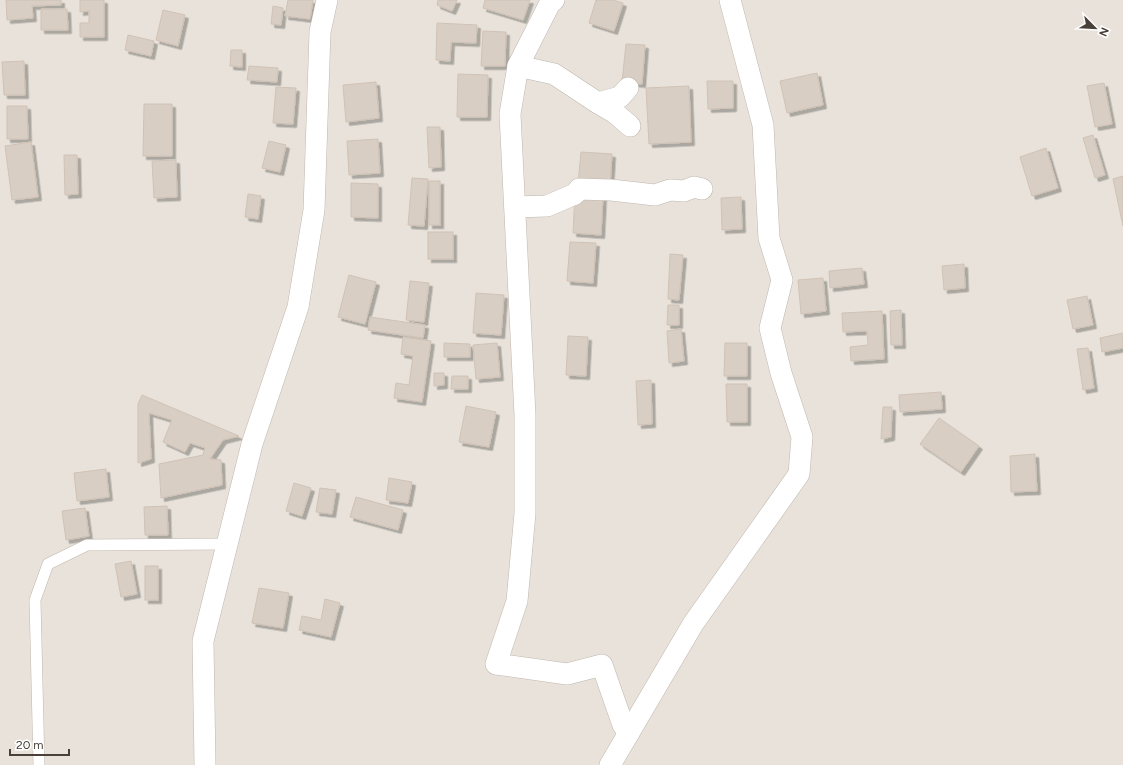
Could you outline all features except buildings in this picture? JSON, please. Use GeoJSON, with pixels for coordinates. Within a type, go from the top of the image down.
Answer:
{"type":"FeatureCollection","features":[{"type":"Feature","properties":{"kind":"street"},"geometry":{"type":"LineString","coordinates":[[205,765],[203,641],[252,444],[298,308],[314,210],[320,32],[327,0]]}},
{"type":"Feature","properties":{"kind":"street"},"geometry":{"type":"LineString","coordinates":[[554,0],[550,3],[518,66],[510,114],[525,415],[525,513],[517,601],[496,664],[567,674],[602,665],[623,725],[629,733]]}},
{"type":"Feature","properties":{"kind":"street"},"geometry":{"type":"LineString","coordinates":[[610,765],[693,624],[799,474],[802,437],[781,373],[770,328],[782,280],[770,238],[763,125],[730,0]]}},
{"type":"Feature","properties":{"kind":"street"},"geometry":{"type":"LineString","coordinates":[[518,66],[554,74],[615,113],[630,126]]}},
{"type":"Feature","properties":{"kind":"street"},"geometry":{"type":"LineString","coordinates":[[598,103],[620,97],[628,88]]}},
{"type":"Feature","properties":{"kind":"street"},"geometry":{"type":"LineString","coordinates":[[515,207],[547,206],[575,194],[579,189],[611,190],[655,195],[670,190],[684,191],[694,187],[702,189]]}},
{"type":"Feature","properties":{"kind":"lane"},"geometry":{"type":"LineString","coordinates":[[39,765],[35,600],[48,564],[87,545],[228,544]]}},
{"type":"Feature","properties":{"kind":"shaded area"},"geometry":{"type":"Polygon","coordinates":[[[0,0],[1123,0],[1123,765],[0,765],[0,0]]]}}]}
